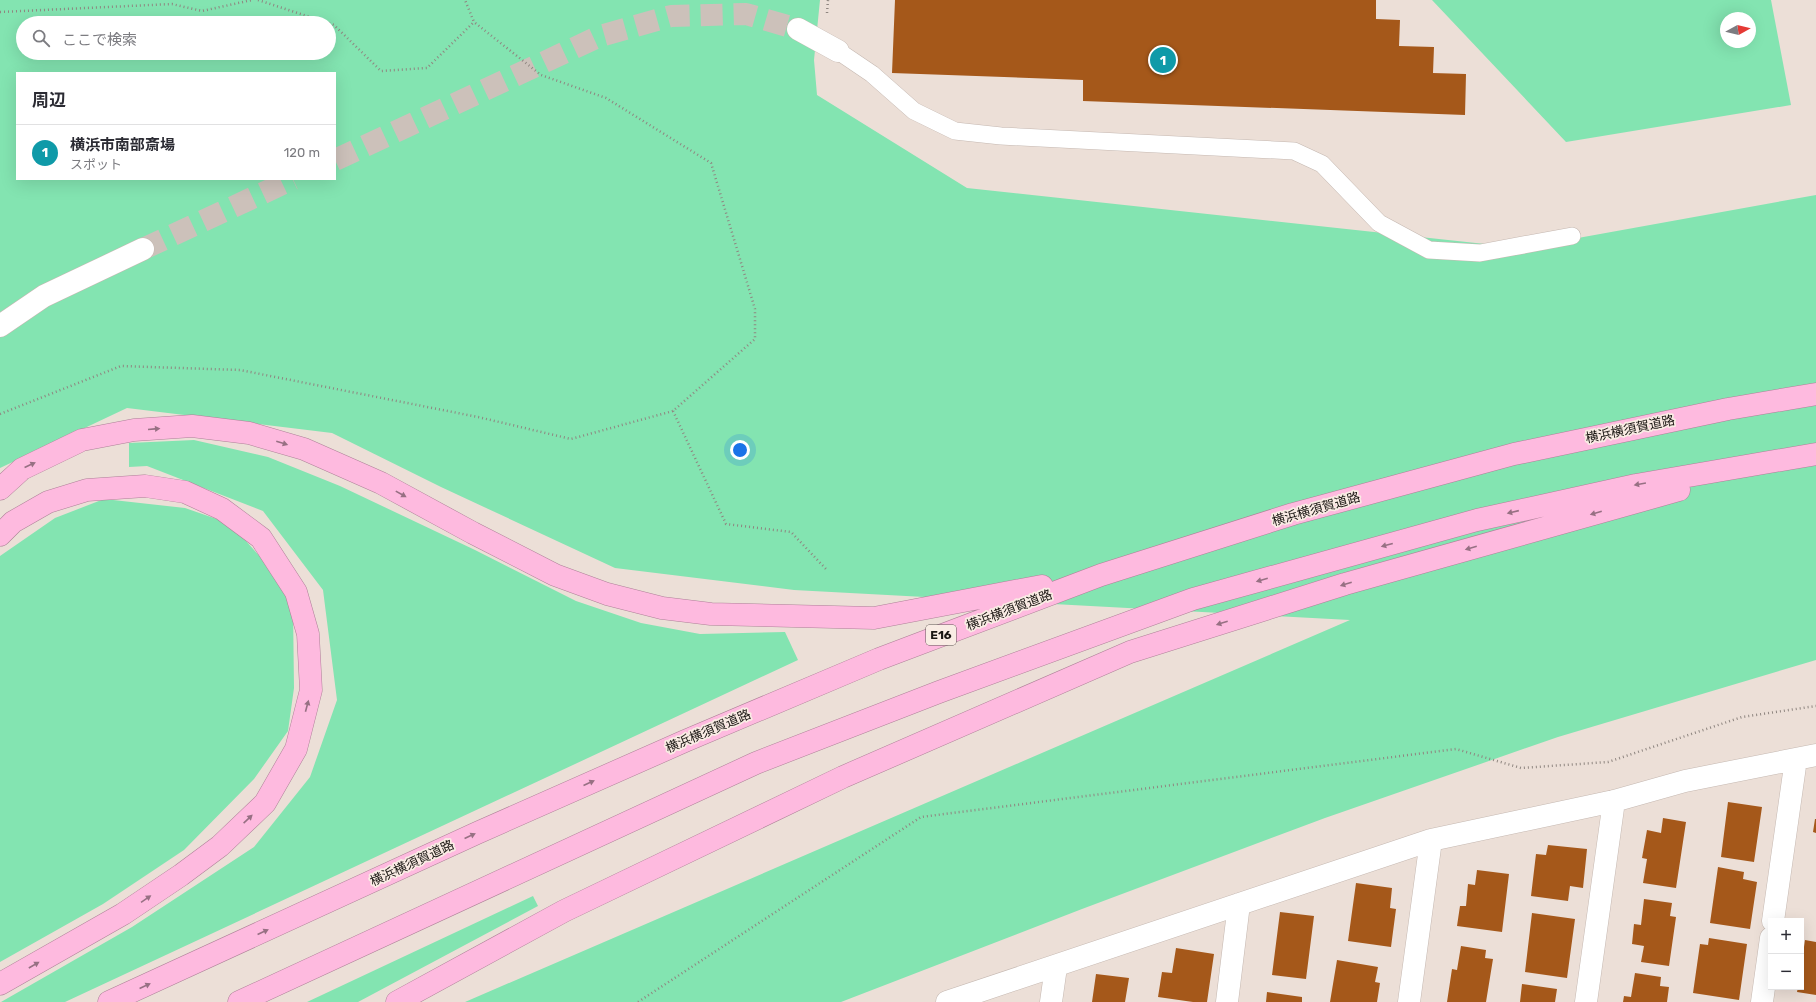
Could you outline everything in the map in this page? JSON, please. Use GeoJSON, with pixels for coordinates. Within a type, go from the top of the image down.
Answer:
{"type":"FeatureCollection","features":[{"type":"Feature","properties":{"kind":"highway","name":"横浜横須賀道路"},"geometry":{"type":"LineString","coordinates":[[109,1002],[685,740],[879,659],[1101,575],[1293,514],[1514,454],[1728,408],[1816,394]]}},
{"type":"Feature","properties":{"kind":"highway"},"geometry":{"type":"LineString","coordinates":[[0,489],[22,469],[82,440],[134,430],[192,426],[249,433],[304,449],[381,483],[555,575],[607,594],[662,608],[711,614],[874,618],[1101,575]]}},
{"type":"Feature","properties":{"kind":"highway"},"geometry":{"type":"LineString","coordinates":[[239,1002],[756,763],[947,689],[1193,599],[1477,520],[1636,485],[1806,456]]}},
{"type":"Feature","properties":{"kind":"highway"},"geometry":{"type":"LineString","coordinates":[[397,1002],[564,911],[843,777],[1130,652],[1345,584],[1806,456]]}},
{"type":"Feature","properties":{"kind":"highway"},"geometry":{"type":"LineString","coordinates":[[0,535],[13,522],[48,502],[87,490],[145,486],[185,492],[222,508],[261,538],[296,592],[308,634],[311,690],[296,748],[265,804],[220,846],[181,875],[123,914],[0,984]]}},
{"type":"Feature","properties":{"kind":"street"},"geometry":{"type":"LineString","coordinates":[[798,29],[838,51]]}},
{"type":"Feature","properties":{"kind":"street"},"geometry":{"type":"LineString","coordinates":[[0,326],[44,296],[143,249]]}},
{"type":"Feature","properties":{"kind":"street"},"geometry":{"type":"LineString","coordinates":[[947,1002],[1056,967],[1431,840],[1614,800],[1685,780],[1806,757],[1774,918]]}},
{"type":"Feature","properties":{"kind":"street"},"geometry":{"type":"LineString","coordinates":[[1586,1002],[1614,800]]}},
{"type":"Feature","properties":{"kind":"street"},"geometry":{"type":"LineString","coordinates":[[1409,1002],[1431,840]]}},
{"type":"Feature","properties":{"kind":"street"},"geometry":{"type":"LineString","coordinates":[[1227,1002],[1239,904]]}},
{"type":"Feature","properties":{"kind":"street"},"geometry":{"type":"LineString","coordinates":[[1762,1002],[1769,954]]}},
{"type":"Feature","properties":{"kind":"street"},"geometry":{"type":"LineString","coordinates":[[1051,1002],[1056,967]]}},
{"type":"Feature","properties":{"kind":"lane"},"geometry":{"type":"LineString","coordinates":[[838,51],[872,74],[914,111],[955,131],[1001,136],[1294,151],[1322,164],[1379,223],[1429,250],[1480,253],[1572,236]]}},
{"type":"Feature","properties":{"kind":"path"},"geometry":{"type":"LineString","coordinates":[[0,12],[172,4],[202,11],[252,0]]}},
{"type":"Feature","properties":{"kind":"path"},"geometry":{"type":"LineString","coordinates":[[258,0],[307,16]]}},
{"type":"Feature","properties":{"kind":"path"},"geometry":{"type":"LineString","coordinates":[[0,414],[121,366],[240,370],[478,417],[571,439],[673,411],[755,339],[755,309],[711,163],[606,98],[541,75],[474,22],[465,0]]}},
{"type":"Feature","properties":{"kind":"path"},"geometry":{"type":"LineString","coordinates":[[336,27],[381,71],[427,68],[474,22]]}},
{"type":"Feature","properties":{"kind":"path"},"geometry":{"type":"LineString","coordinates":[[673,411],[726,524],[791,532],[826,568]]}},
{"type":"Feature","properties":{"kind":"path"},"geometry":{"type":"LineString","coordinates":[[638,1002],[921,817],[1456,749],[1521,768],[1608,762],[1742,717],[1816,706]]}},
{"type":"Feature","properties":{"kind":"green space"},"geometry":{"type":"Polygon","coordinates":[[[0,0],[820,0],[814,60],[817,95],[967,188],[1522,248],[1816,195],[1816,660],[1558,737],[1325,818],[1082,909],[841,1002],[465,1002],[1350,620],[794,590],[615,568],[441,487],[332,433],[127,408],[0,468],[0,0]]]}},
{"type":"Feature","properties":{"kind":"green space"},"geometry":{"type":"Polygon","coordinates":[[[1432,0],[1771,0],[1791,105],[1566,142],[1432,0]]]}},
{"type":"Feature","properties":{"kind":"green space"},"geometry":{"type":"Polygon","coordinates":[[[194,440],[268,457],[340,486],[475,550],[576,601],[641,623],[700,634],[785,632],[798,660],[65,1002],[1,1002],[132,927],[254,847],[310,777],[337,700],[323,590],[263,511],[147,466],[129,467],[129,443],[194,440]]]}},
{"type":"Feature","properties":{"kind":"green space"},"geometry":{"type":"Polygon","coordinates":[[[104,499],[185,508],[231,524],[271,569],[293,608],[294,688],[288,731],[254,779],[184,850],[103,904],[0,962],[0,556],[55,518],[104,499]]]}},
{"type":"Feature","properties":{"kind":"green space"},"geometry":{"type":"Polygon","coordinates":[[[533,896],[538,906],[358,1002],[307,1002],[533,896]]]}},
{"type":"Feature","properties":{"kind":"building"},"geometry":{"type":"Polygon","coordinates":[[[895,0],[1376,0],[1376,19],[1400,20],[1399,46],[1434,47],[1433,73],[1466,74],[1465,115],[1083,101],[1083,80],[892,73],[895,0]]]}},
{"type":"Feature","properties":{"kind":"building"},"geometry":{"type":"Polygon","coordinates":[[[1728,802],[1762,807],[1754,862],[1721,857],[1728,802]]]}},
{"type":"Feature","properties":{"kind":"building"},"geometry":{"type":"Polygon","coordinates":[[[1663,818],[1686,822],[1676,888],[1643,883],[1647,859],[1642,858],[1647,830],[1661,833],[1663,818]]]}},
{"type":"Feature","properties":{"kind":"building"},"geometry":{"type":"Polygon","coordinates":[[[1816,819],[1816,833],[1813,832],[1816,819]]]}},
{"type":"Feature","properties":{"kind":"building"},"geometry":{"type":"Polygon","coordinates":[[[1548,845],[1587,849],[1583,888],[1570,886],[1568,901],[1531,896],[1536,854],[1546,855],[1548,845]]]}},
{"type":"Feature","properties":{"kind":"building"},"geometry":{"type":"Polygon","coordinates":[[[1718,867],[1744,872],[1743,879],[1757,882],[1750,929],[1710,923],[1718,867]]]}},
{"type":"Feature","properties":{"kind":"building"},"geometry":{"type":"Polygon","coordinates":[[[1477,870],[1509,874],[1502,932],[1457,926],[1460,906],[1466,906],[1468,884],[1475,885],[1477,870]]]}},
{"type":"Feature","properties":{"kind":"building"},"geometry":{"type":"Polygon","coordinates":[[[1356,883],[1392,888],[1390,908],[1396,909],[1391,947],[1348,941],[1356,883]]]}},
{"type":"Feature","properties":{"kind":"building"},"geometry":{"type":"Polygon","coordinates":[[[1644,899],[1672,903],[1670,916],[1676,917],[1669,966],[1641,962],[1644,946],[1632,944],[1634,924],[1641,925],[1644,899]]]}},
{"type":"Feature","properties":{"kind":"building"},"geometry":{"type":"Polygon","coordinates":[[[1280,912],[1314,916],[1306,979],[1272,975],[1280,912]]]}},
{"type":"Feature","properties":{"kind":"building"},"geometry":{"type":"Polygon","coordinates":[[[1532,913],[1575,919],[1567,978],[1525,972],[1532,913]]]}},
{"type":"Feature","properties":{"kind":"building"},"geometry":{"type":"Polygon","coordinates":[[[1709,938],[1747,944],[1739,1000],[1693,993],[1700,944],[1708,945],[1709,938]]]}},
{"type":"Feature","properties":{"kind":"building"},"geometry":{"type":"Polygon","coordinates":[[[1805,940],[1816,942],[1816,995],[1797,992],[1797,990],[1804,990],[1805,940]]]}},
{"type":"Feature","properties":{"kind":"building"},"geometry":{"type":"Polygon","coordinates":[[[1461,946],[1486,950],[1485,958],[1493,959],[1486,1002],[1447,1002],[1452,969],[1457,970],[1461,946]]]}},
{"type":"Feature","properties":{"kind":"building"},"geometry":{"type":"Polygon","coordinates":[[[1176,948],[1214,954],[1207,1002],[1193,1002],[1158,997],[1162,972],[1172,973],[1176,948]]]}},
{"type":"Feature","properties":{"kind":"building"},"geometry":{"type":"Polygon","coordinates":[[[1337,960],[1378,967],[1375,982],[1380,983],[1377,1002],[1330,1002],[1337,960]]]}},
{"type":"Feature","properties":{"kind":"building"},"geometry":{"type":"Polygon","coordinates":[[[1635,973],[1661,977],[1660,986],[1669,987],[1667,1002],[1623,1002],[1624,996],[1631,997],[1635,973]]]}},
{"type":"Feature","properties":{"kind":"building"},"geometry":{"type":"Polygon","coordinates":[[[1096,974],[1129,978],[1125,1002],[1092,1002],[1096,974]]]}},
{"type":"Feature","properties":{"kind":"building"},"geometry":{"type":"Polygon","coordinates":[[[1522,984],[1557,989],[1555,1002],[1520,1002],[1522,984]]]}},
{"type":"Feature","properties":{"kind":"building"},"geometry":{"type":"Polygon","coordinates":[[[1267,992],[1302,997],[1302,1002],[1266,1002],[1267,992]]]}},
{"type":"Feature","properties":{"kind":"tunnel"},"geometry":{"type":"LineString","coordinates":[[336,160],[600,36],[671,16],[746,14],[798,29]]}},
{"type":"Feature","properties":{"kind":"tunnel"},"geometry":{"type":"LineString","coordinates":[[143,249],[291,180]]}},
{"type":"Feature","properties":{"kind":"place","name":"横浜市南部斎場"},"geometry":{"type":"Point","coordinates":[1163,60]}}]}
